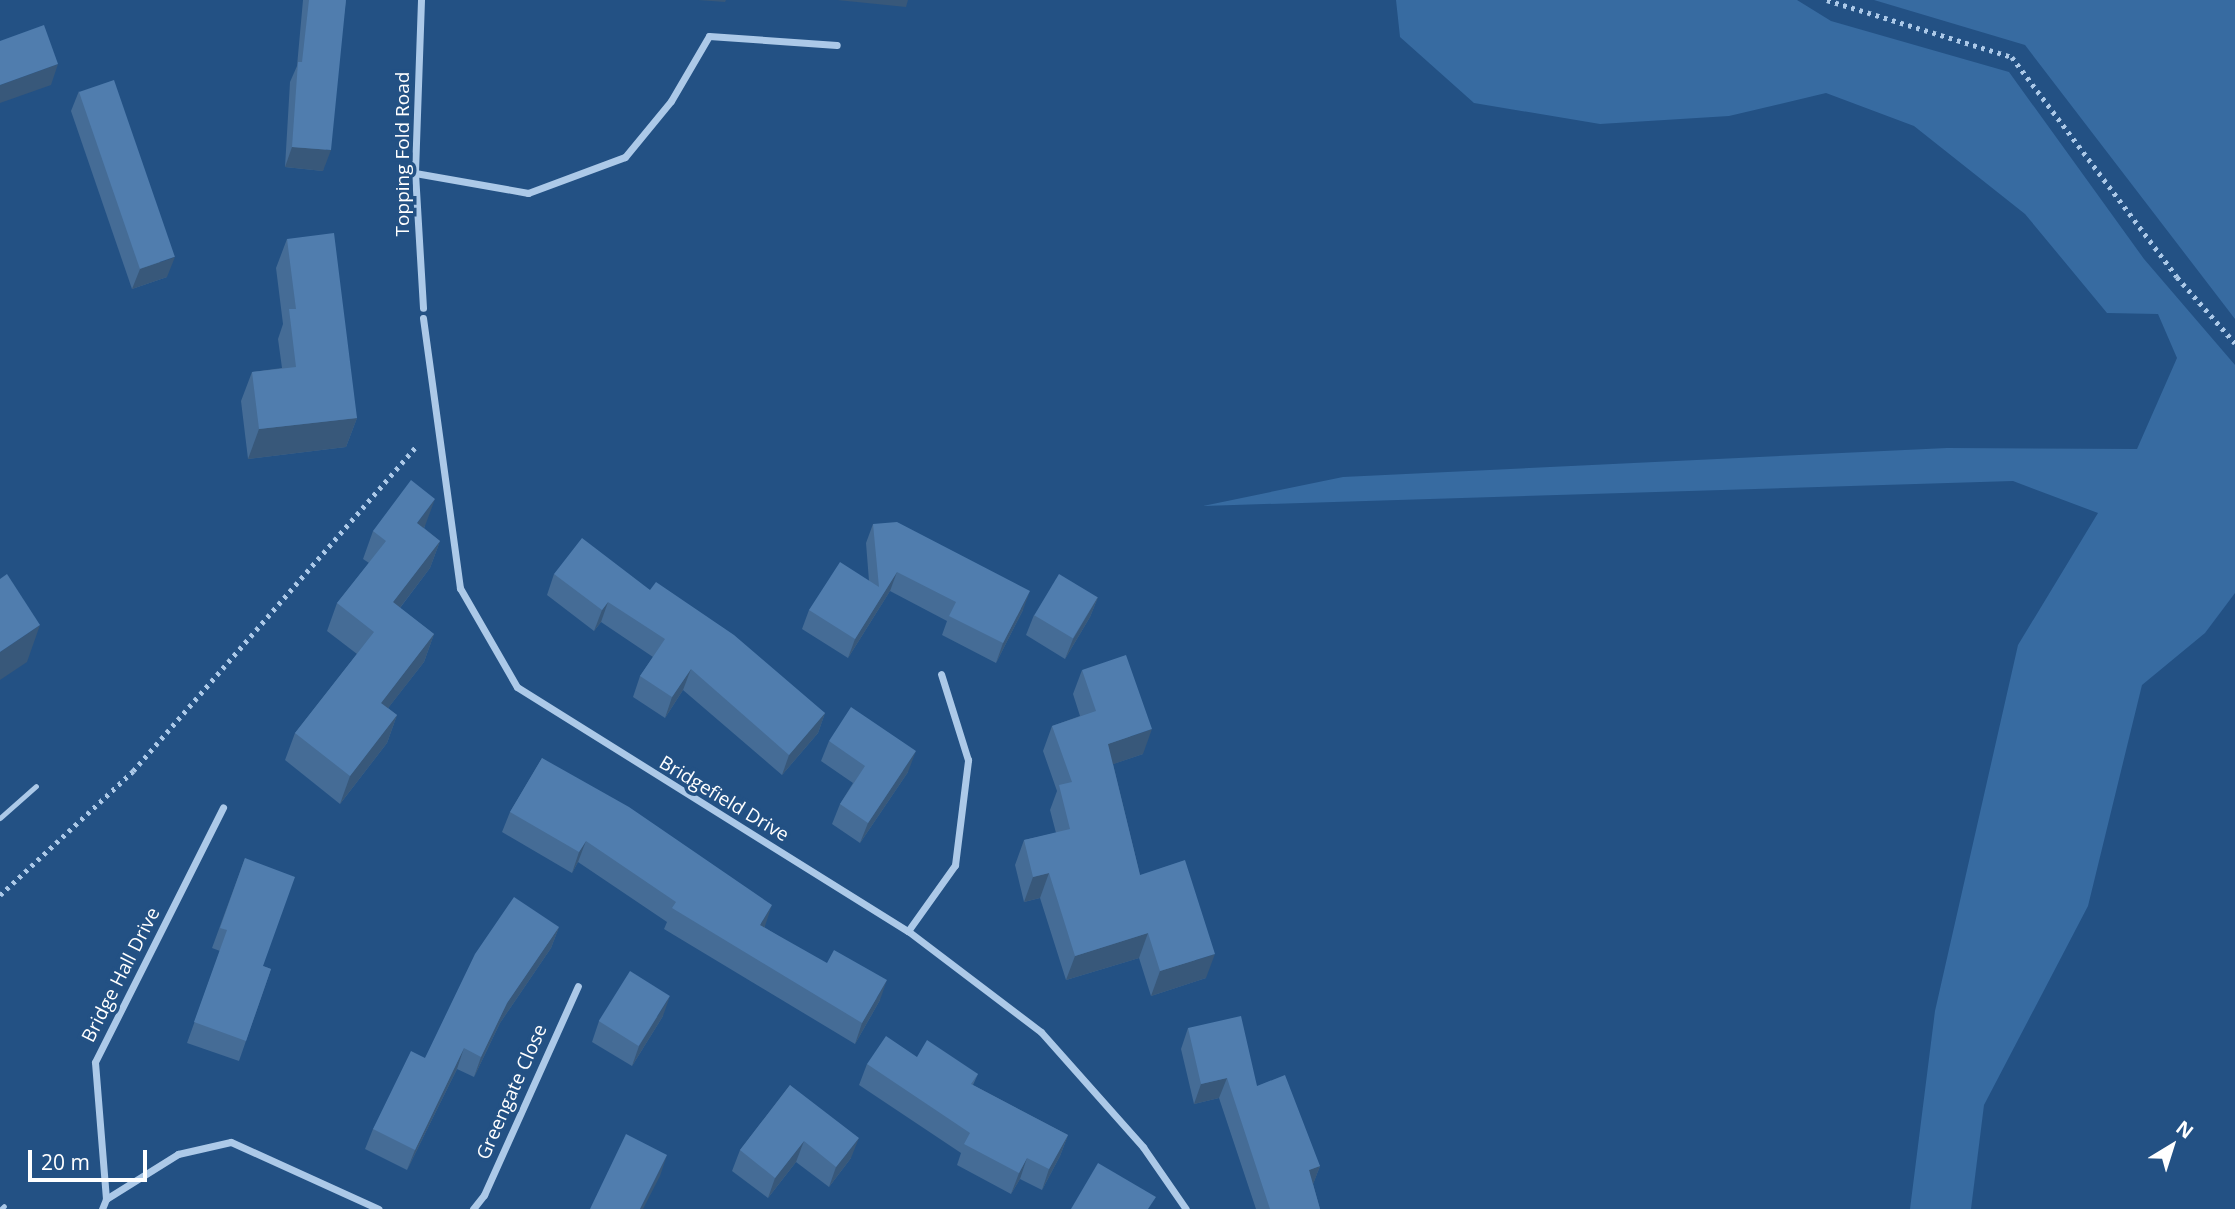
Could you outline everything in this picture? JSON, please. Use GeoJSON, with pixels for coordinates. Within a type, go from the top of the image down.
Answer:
{"type":"FeatureCollection","features":[{"type":"Feature","properties":{"kind":"street","name":"Topping Fold Road"},"geometry":{"type":"LineString","coordinates":[[421,0],[415,173],[423,307]]}},
{"type":"Feature","properties":{"kind":"street"},"geometry":{"type":"LineString","coordinates":[[415,173],[528,193],[625,157],[671,102],[709,36],[837,45]]}},
{"type":"Feature","properties":{"kind":"street","name":"Bridgefield Drive"},"geometry":{"type":"LineString","coordinates":[[423,318],[460,588],[517,687],[908,930],[1041,1032],[1143,1147],[1186,1209]]}},
{"type":"Feature","properties":{"kind":"street"},"geometry":{"type":"LineString","coordinates":[[908,930],[955,865],[968,760],[941,674]]}},
{"type":"Feature","properties":{"kind":"street","name":"Bridge Hall Drive"},"geometry":{"type":"LineString","coordinates":[[102,1209],[106,1199],[95,1062],[223,807]]}},
{"type":"Feature","properties":{"kind":"street","name":"Greengate Close"},"geometry":{"type":"LineString","coordinates":[[473,1209],[484,1195],[578,986]]}},
{"type":"Feature","properties":{"kind":"street"},"geometry":{"type":"LineString","coordinates":[[106,1199],[178,1154],[231,1142],[379,1209]]}},
{"type":"Feature","properties":{"kind":"lane"},"geometry":{"type":"LineString","coordinates":[[0,818],[36,786]]}},
{"type":"Feature","properties":{"kind":"path"},"geometry":{"type":"LineString","coordinates":[[1827,0],[2012,57],[2177,277],[2235,342]]}},
{"type":"Feature","properties":{"kind":"path"},"geometry":{"type":"LineString","coordinates":[[0,895],[133,771],[436,425]]}},
{"type":"Feature","properties":{"kind":"shaded area"},"geometry":{"type":"Polygon","coordinates":[[[1396,0],[1797,0],[1831,21],[2009,72],[2144,259],[2235,365],[2235,593],[2205,633],[2142,685],[2088,906],[1984,1105],[1971,1209],[1910,1209],[1935,1011],[2018,645],[2098,513],[2013,481],[1203,506],[1343,477],[1947,448],[2137,449],[2177,358],[2158,314],[2107,313],[2025,214],[1914,126],[1826,93],[1729,116],[1600,124],[1474,103],[1400,37],[1396,0]]]}},
{"type":"Feature","properties":{"kind":"shaded area"},"geometry":{"type":"Polygon","coordinates":[[[1874,0],[2235,0],[2235,319],[2025,45],[1874,0]]]}},
{"type":"Feature","properties":{"kind":"building"},"geometry":{"type":"Polygon","coordinates":[[[309,0],[346,0],[331,150],[292,147],[298,62],[302,62],[309,0]]]}},
{"type":"Feature","properties":{"kind":"building"},"geometry":{"type":"Polygon","coordinates":[[[44,25],[58,64],[0,85],[0,41],[44,25]]]}},
{"type":"Feature","properties":{"kind":"building"},"geometry":{"type":"Polygon","coordinates":[[[114,80],[175,257],[140,269],[79,92],[114,80]]]}},
{"type":"Feature","properties":{"kind":"building"},"geometry":{"type":"Polygon","coordinates":[[[334,233],[357,418],[259,429],[252,372],[296,367],[289,309],[296,309],[287,239],[334,233]]]}},
{"type":"Feature","properties":{"kind":"building"},"geometry":{"type":"Polygon","coordinates":[[[411,480],[435,499],[417,523],[440,541],[393,602],[434,634],[381,703],[397,715],[350,776],[295,733],[374,632],[337,603],[386,541],[373,531],[411,480]]]}},
{"type":"Feature","properties":{"kind":"building"},"geometry":{"type":"Polygon","coordinates":[[[897,522],[1030,591],[1003,643],[949,616],[956,602],[897,572],[855,639],[809,610],[840,562],[879,587],[873,524],[897,522]]]}},
{"type":"Feature","properties":{"kind":"building"},"geometry":{"type":"Polygon","coordinates":[[[582,538],[650,590],[656,582],[734,635],[825,713],[789,755],[691,669],[672,697],[640,676],[665,639],[608,602],[602,610],[554,574],[582,538]]]}},
{"type":"Feature","properties":{"kind":"building"},"geometry":{"type":"Polygon","coordinates":[[[7,574],[40,625],[0,652],[0,579],[7,574]]]}},
{"type":"Feature","properties":{"kind":"building"},"geometry":{"type":"Polygon","coordinates":[[[1059,574],[1098,597],[1073,638],[1034,615],[1059,574]]]}},
{"type":"Feature","properties":{"kind":"building"},"geometry":{"type":"Polygon","coordinates":[[[1126,655],[1152,729],[1108,744],[1140,875],[1185,860],[1215,954],[1160,971],[1148,933],[1075,956],[1049,873],[1033,877],[1024,840],[1070,829],[1059,785],[1072,782],[1052,726],[1096,711],[1082,670],[1126,655]]]}},
{"type":"Feature","properties":{"kind":"building"},"geometry":{"type":"Polygon","coordinates":[[[851,707],[916,751],[868,823],[840,804],[865,766],[829,741],[851,707]]]}},
{"type":"Feature","properties":{"kind":"building"},"geometry":{"type":"Polygon","coordinates":[[[542,758],[629,807],[772,905],[760,925],[827,963],[834,950],[887,980],[862,1023],[672,908],[676,902],[586,841],[579,852],[510,812],[542,758]]]}},
{"type":"Feature","properties":{"kind":"building"},"geometry":{"type":"Polygon","coordinates":[[[245,858],[295,877],[263,966],[271,969],[246,1041],[194,1022],[227,930],[220,928],[245,858]]]}},
{"type":"Feature","properties":{"kind":"building"},"geometry":{"type":"Polygon","coordinates":[[[514,897],[559,927],[507,1003],[481,1057],[464,1048],[415,1150],[373,1129],[411,1051],[425,1058],[475,954],[514,897]]]}},
{"type":"Feature","properties":{"kind":"building"},"geometry":{"type":"Polygon","coordinates":[[[630,971],[670,996],[639,1046],[599,1021],[630,971]]]}},
{"type":"Feature","properties":{"kind":"building"},"geometry":{"type":"Polygon","coordinates":[[[1241,1016],[1257,1086],[1285,1075],[1320,1166],[1309,1170],[1320,1209],[1270,1209],[1227,1078],[1201,1084],[1188,1028],[1241,1016]]]}},
{"type":"Feature","properties":{"kind":"building"},"geometry":{"type":"Polygon","coordinates":[[[886,1036],[917,1057],[927,1040],[978,1074],[971,1084],[1068,1135],[1049,1169],[1027,1158],[1019,1173],[964,1144],[970,1133],[867,1064],[886,1036]]]}},
{"type":"Feature","properties":{"kind":"building"},"geometry":{"type":"Polygon","coordinates":[[[790,1085],[859,1138],[836,1167],[804,1141],[775,1178],[740,1150],[790,1085]]]}},
{"type":"Feature","properties":{"kind":"building"},"geometry":{"type":"Polygon","coordinates":[[[626,1134],[667,1155],[640,1209],[590,1209],[626,1134]]]}},
{"type":"Feature","properties":{"kind":"building"},"geometry":{"type":"Polygon","coordinates":[[[1098,1163],[1156,1197],[1148,1209],[1071,1209],[1098,1163]]]}}]}
